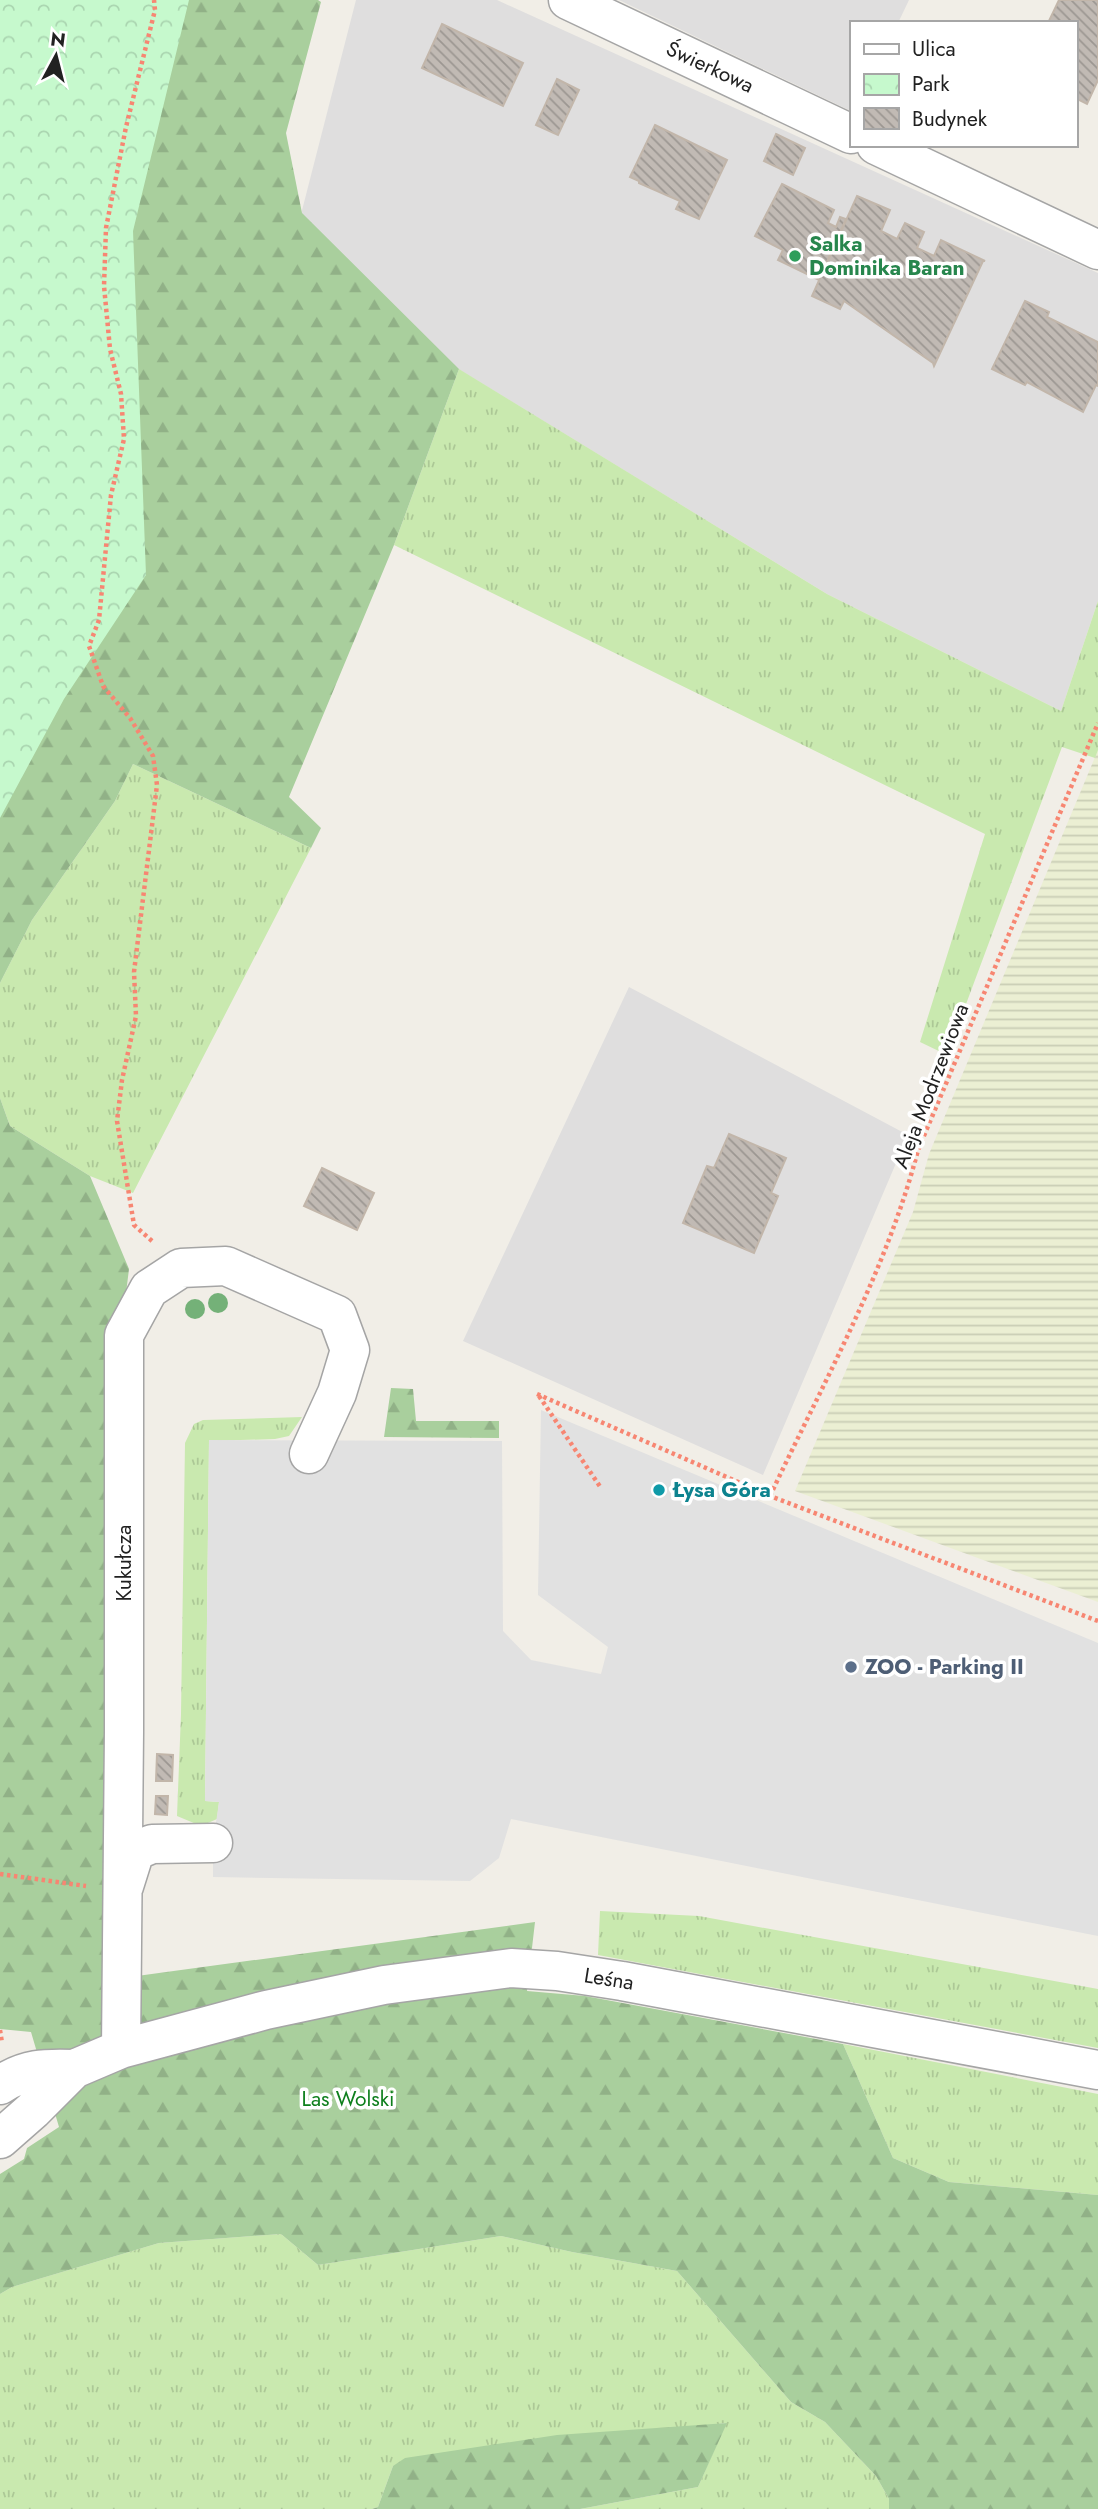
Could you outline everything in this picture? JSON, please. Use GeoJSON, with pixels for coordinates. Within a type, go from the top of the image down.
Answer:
{"type":"FeatureCollection","features":[{"type":"Feature","properties":{"kind":"street","name":"Świerkowa"},"geometry":{"type":"LineString","coordinates":[[568,0],[850,134]]}},
{"type":"Feature","properties":{"kind":"street"},"geometry":{"type":"LineString","coordinates":[[880,147],[1098,250]]}},
{"type":"Feature","properties":{"kind":"street"},"geometry":{"type":"LineString","coordinates":[[181,1268],[226,1266],[337,1315],[351,1350],[337,1393],[309,1454]]}},
{"type":"Feature","properties":{"kind":"street","name":"Kukułcza"},"geometry":{"type":"LineString","coordinates":[[121,2049],[124,1335],[149,1289],[181,1268]]}},
{"type":"Feature","properties":{"kind":"street"},"geometry":{"type":"LineString","coordinates":[[122,1892],[144,1875],[213,1855]]}},
{"type":"Feature","properties":{"kind":"street","name":"Leśna"},"geometry":{"type":"LineString","coordinates":[[74,2069],[121,2049],[265,2010],[371,1987],[457,1973],[511,1968],[557,1971],[622,1981],[1098,2070]]}},
{"type":"Feature","properties":{"kind":"street"},"geometry":{"type":"LineString","coordinates":[[0,2085],[13,2077],[40,2068],[74,2069]]}},
{"type":"Feature","properties":{"kind":"street"},"geometry":{"type":"LineString","coordinates":[[0,2139],[74,2069]]}},
{"type":"Feature","properties":{"kind":"path"},"geometry":{"type":"LineString","coordinates":[[154,0],[155,10],[106,228],[104,286],[110,349],[121,394],[124,439],[111,495],[99,620],[89,646],[103,686],[130,718],[153,756],[157,786],[134,972],[136,1016],[122,1080],[117,1121],[134,1225],[181,1268]]}},
{"type":"Feature","properties":{"kind":"path","name":"Aleja Modrzewiowa"},"geometry":{"type":"LineString","coordinates":[[770,1496],[883,1257],[908,1191],[918,1150],[1098,723]]}},
{"type":"Feature","properties":{"kind":"path"},"geometry":{"type":"LineString","coordinates":[[601,1488],[537,1394],[770,1496],[1098,1621]]}},
{"type":"Feature","properties":{"kind":"path"},"geometry":{"type":"LineString","coordinates":[[0,1874],[122,1892]]}},
{"type":"Feature","properties":{"kind":"shaded area"},"geometry":{"type":"Polygon","coordinates":[[[356,0],[497,0],[1098,273],[1098,601],[1061,711],[827,594],[288,265],[356,0]]]}},
{"type":"Feature","properties":{"kind":"shaded area"},"geometry":{"type":"Polygon","coordinates":[[[619,0],[909,0],[899,21],[850,21],[850,111],[619,0]]]}},
{"type":"Feature","properties":{"kind":"shaded area"},"geometry":{"type":"Polygon","coordinates":[[[629,987],[908,1135],[763,1475],[463,1341],[629,987]]]}},
{"type":"Feature","properties":{"kind":"shaded area","name":"ZOO - Parking II"},"geometry":{"type":"Polygon","coordinates":[[[541,1410],[1098,1643],[1098,1936],[511,1819],[499,1858],[470,1881],[213,1877],[213,1843],[219,1802],[205,1801],[209,1440],[502,1441],[503,1631],[531,1660],[601,1674],[608,1647],[538,1595],[541,1410]]]}},
{"type":"Feature","properties":{"kind":"green space"},"geometry":{"type":"Polygon","coordinates":[[[0,0],[321,2],[286,133],[302,213],[459,369],[394,545],[289,797],[321,828],[311,848],[133,764],[115,801],[32,920],[0,983],[0,0]]]}},
{"type":"Feature","properties":{"kind":"green space"},"geometry":{"type":"Polygon","coordinates":[[[0,0],[189,0],[133,231],[146,575],[64,699],[0,818],[0,0]]]}},
{"type":"Feature","properties":{"kind":"green space"},"geometry":{"type":"Polygon","coordinates":[[[459,369],[827,594],[1061,711],[1098,601],[1098,750],[1095,758],[1062,747],[947,1055],[920,1042],[985,834],[394,545],[459,369]]]}},
{"type":"Feature","properties":{"kind":"green space"},"geometry":{"type":"Polygon","coordinates":[[[1098,750],[1098,1602],[795,1491],[913,1212],[929,1154],[1098,750]]]}},
{"type":"Feature","properties":{"kind":"green space"},"geometry":{"type":"Polygon","coordinates":[[[133,764],[311,848],[133,1193],[90,1176],[10,1126],[0,1098],[0,983],[32,920],[115,801],[133,764]]]}},
{"type":"Feature","properties":{"kind":"green space","name":"Las Wolski"},"geometry":{"type":"Polygon","coordinates":[[[0,1098],[10,1126],[90,1176],[129,1269],[123,1317],[115,1979],[535,1922],[527,1991],[585,1996],[843,2044],[893,2158],[949,2182],[1098,2195],[1098,2509],[889,2509],[889,2499],[876,2476],[825,2422],[791,2402],[677,2271],[501,2236],[318,2265],[281,2234],[159,2243],[12,2287],[0,2294],[0,2174],[24,2159],[27,2148],[59,2127],[31,2032],[0,2029],[0,1098]]]}},
{"type":"Feature","properties":{"kind":"green space"},"geometry":{"type":"Polygon","coordinates":[[[391,1388],[413,1389],[416,1421],[499,1421],[499,1438],[384,1437],[391,1388]]]}},
{"type":"Feature","properties":{"kind":"green space"},"geometry":{"type":"Polygon","coordinates":[[[302,1417],[289,1436],[275,1439],[209,1441],[205,1801],[219,1802],[217,1819],[201,1826],[177,1816],[185,1443],[194,1424],[203,1420],[302,1417]]]}},
{"type":"Feature","properties":{"kind":"green space"},"geometry":{"type":"Polygon","coordinates":[[[600,1911],[699,1916],[1098,1989],[1098,2048],[598,1955],[600,1911]]]}},
{"type":"Feature","properties":{"kind":"green space"},"geometry":{"type":"Polygon","coordinates":[[[843,2044],[1098,2094],[1098,2195],[949,2182],[893,2158],[843,2044]]]}},
{"type":"Feature","properties":{"kind":"green space"},"geometry":{"type":"Polygon","coordinates":[[[281,2234],[318,2265],[501,2236],[677,2271],[791,2402],[825,2422],[876,2476],[889,2499],[889,2509],[580,2509],[698,2487],[726,2423],[393,2466],[378,2507],[372,2509],[0,2509],[0,2294],[12,2287],[159,2243],[281,2234]]]}},
{"type":"Feature","properties":{"kind":"green space"},"geometry":{"type":"Polygon","coordinates":[[[727,2423],[698,2487],[580,2509],[372,2509],[378,2507],[393,2466],[405,2458],[557,2435],[727,2423]]]}},
{"type":"Feature","properties":{"kind":"building"},"geometry":{"type":"Polygon","coordinates":[[[1059,0],[1098,0],[1098,80],[1087,104],[1077,99],[1077,21],[1049,21],[1059,0]]]}},
{"type":"Feature","properties":{"kind":"building"},"geometry":{"type":"Polygon","coordinates":[[[442,24],[523,63],[503,106],[422,68],[442,24]]]}},
{"type":"Feature","properties":{"kind":"building"},"geometry":{"type":"Polygon","coordinates":[[[557,79],[579,90],[558,135],[536,125],[557,79]]]}},
{"type":"Feature","properties":{"kind":"building"},"geometry":{"type":"Polygon","coordinates":[[[655,125],[727,160],[699,219],[676,209],[680,201],[630,177],[655,125]]]}},
{"type":"Feature","properties":{"kind":"building"},"geometry":{"type":"Polygon","coordinates":[[[776,134],[805,148],[793,175],[764,161],[776,134]]]}},
{"type":"Feature","properties":{"kind":"building"},"geometry":{"type":"Polygon","coordinates":[[[782,184],[834,210],[828,223],[836,227],[840,217],[846,219],[819,280],[778,260],[783,250],[755,236],[782,184]]]}},
{"type":"Feature","properties":{"kind":"building"},"geometry":{"type":"Polygon","coordinates":[[[857,196],[890,210],[881,231],[897,239],[905,223],[924,232],[917,248],[934,256],[941,240],[985,261],[934,366],[844,301],[840,309],[812,296],[857,196]]]}},
{"type":"Feature","properties":{"kind":"building"},"geometry":{"type":"Polygon","coordinates":[[[1025,301],[1049,312],[1047,317],[1098,342],[1098,386],[1096,385],[1083,412],[1027,382],[1025,385],[992,369],[1025,301]]]}},
{"type":"Feature","properties":{"kind":"building"},"geometry":{"type":"Polygon","coordinates":[[[729,1134],[786,1158],[771,1193],[778,1196],[754,1253],[683,1223],[707,1166],[714,1168],[729,1134]]]}},
{"type":"Feature","properties":{"kind":"building"},"geometry":{"type":"Polygon","coordinates":[[[322,1168],[374,1193],[357,1230],[304,1206],[322,1168]]]}},
{"type":"Feature","properties":{"kind":"building"},"geometry":{"type":"Polygon","coordinates":[[[157,1754],[173,1755],[172,1781],[156,1781],[157,1754]]]}},
{"type":"Feature","properties":{"kind":"building"},"geometry":{"type":"Polygon","coordinates":[[[156,1796],[168,1796],[167,1815],[155,1814],[156,1796]]]}},
{"type":"Feature","properties":{"kind":"place","name":"Salka Dominika Baran"},"geometry":{"type":"Point","coordinates":[795,256]}},
{"type":"Feature","properties":{"kind":"place","name":"Łysa Góra"},"geometry":{"type":"Point","coordinates":[659,1490]}},
{"type":"Feature","properties":{"kind":"place","name":"ZOO - Parking II"},"geometry":{"type":"Point","coordinates":[851,1667]}}]}
